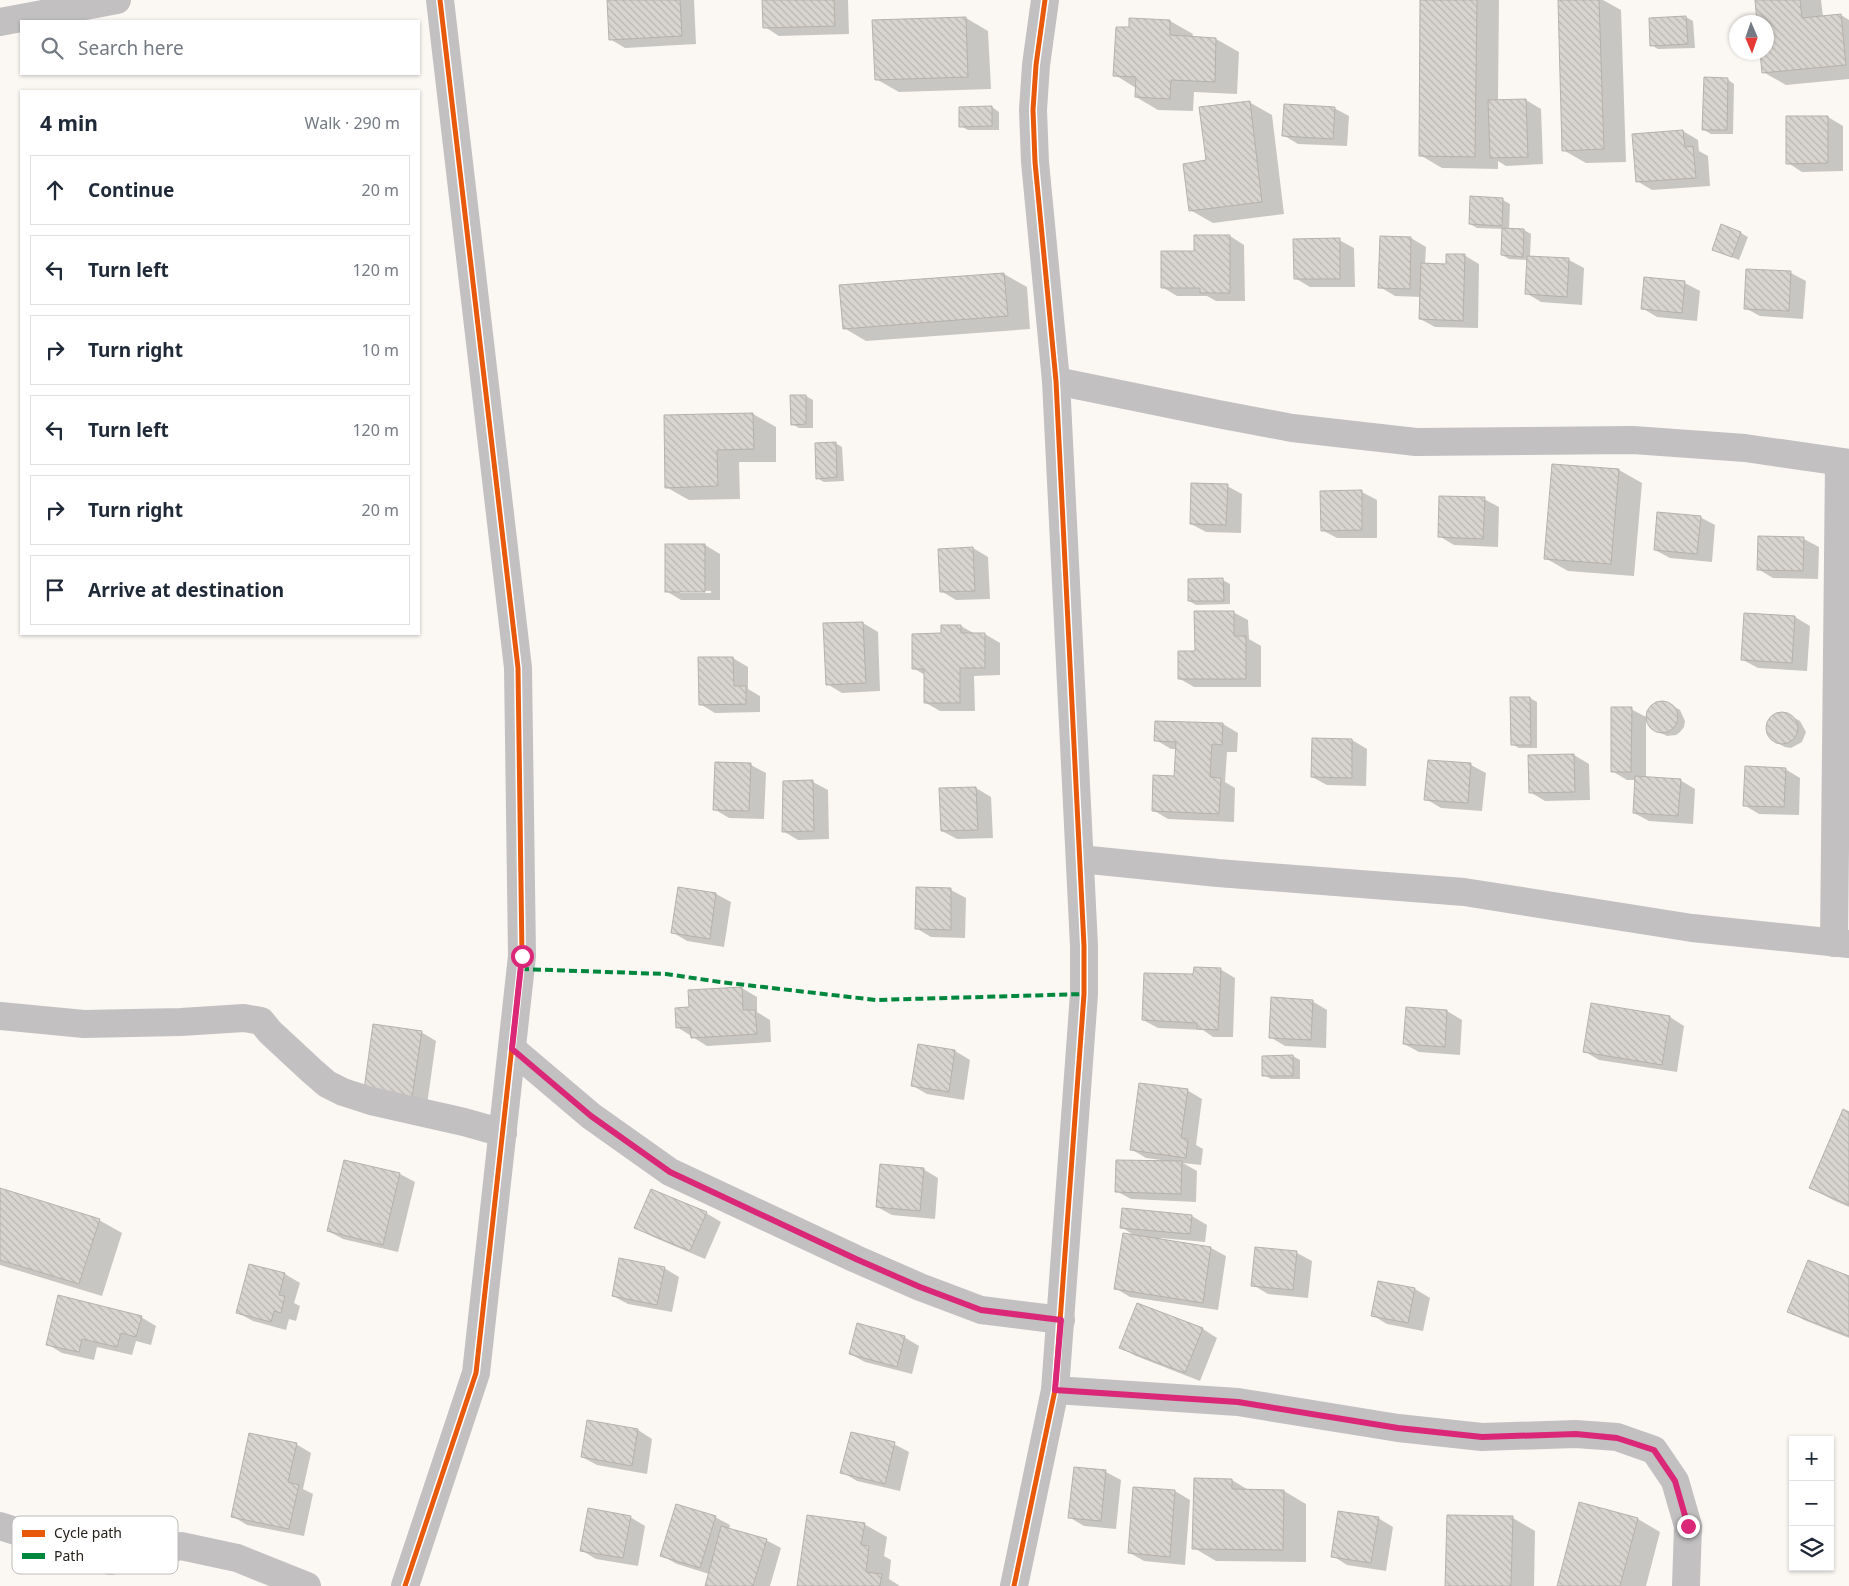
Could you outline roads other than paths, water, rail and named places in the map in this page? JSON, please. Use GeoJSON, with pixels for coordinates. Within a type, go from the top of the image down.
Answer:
{"type":"FeatureCollection","features":[{"type":"Feature","properties":{"kind":"street"},"geometry":{"type":"LineString","coordinates":[[0,22],[117,0]]}},
{"type":"Feature","properties":{"kind":"street"},"geometry":{"type":"LineString","coordinates":[[406,1586],[476,1373],[522,956],[518,668],[440,0]]}},
{"type":"Feature","properties":{"kind":"street"},"geometry":{"type":"LineString","coordinates":[[1014,1586],[1055,1390],[1084,994],[1084,946],[1056,381],[1035,162],[1033,110],[1036,65],[1045,0]]}},
{"type":"Feature","properties":{"kind":"street"},"geometry":{"type":"LineString","coordinates":[[1056,381],[1292,428],[1416,442],[1632,440],[1745,448],[1844,463],[1842,944],[1673,925],[1464,892],[1218,873],[1080,859]]}},
{"type":"Feature","properties":{"kind":"street"},"geometry":{"type":"LineString","coordinates":[[0,1016],[84,1024],[181,1022],[244,1018],[261,1021],[270,1032],[319,1078],[343,1092],[371,1101],[464,1122],[503,1133]]}},
{"type":"Feature","properties":{"kind":"street"},"geometry":{"type":"LineString","coordinates":[[512,1049],[591,1116],[670,1172],[920,1287],[981,1310],[1061,1320]]}},
{"type":"Feature","properties":{"kind":"street"},"geometry":{"type":"LineString","coordinates":[[1055,1390],[1238,1402],[1398,1428],[1482,1437],[1576,1434],[1617,1438],[1654,1450],[1675,1481],[1688,1526],[1686,1586]]}},
{"type":"Feature","properties":{"kind":"street"},"geometry":{"type":"LineString","coordinates":[[0,1526],[12,1530]]}},
{"type":"Feature","properties":{"kind":"street"},"geometry":{"type":"LineString","coordinates":[[178,1546],[237,1558],[307,1586]]}}]}
